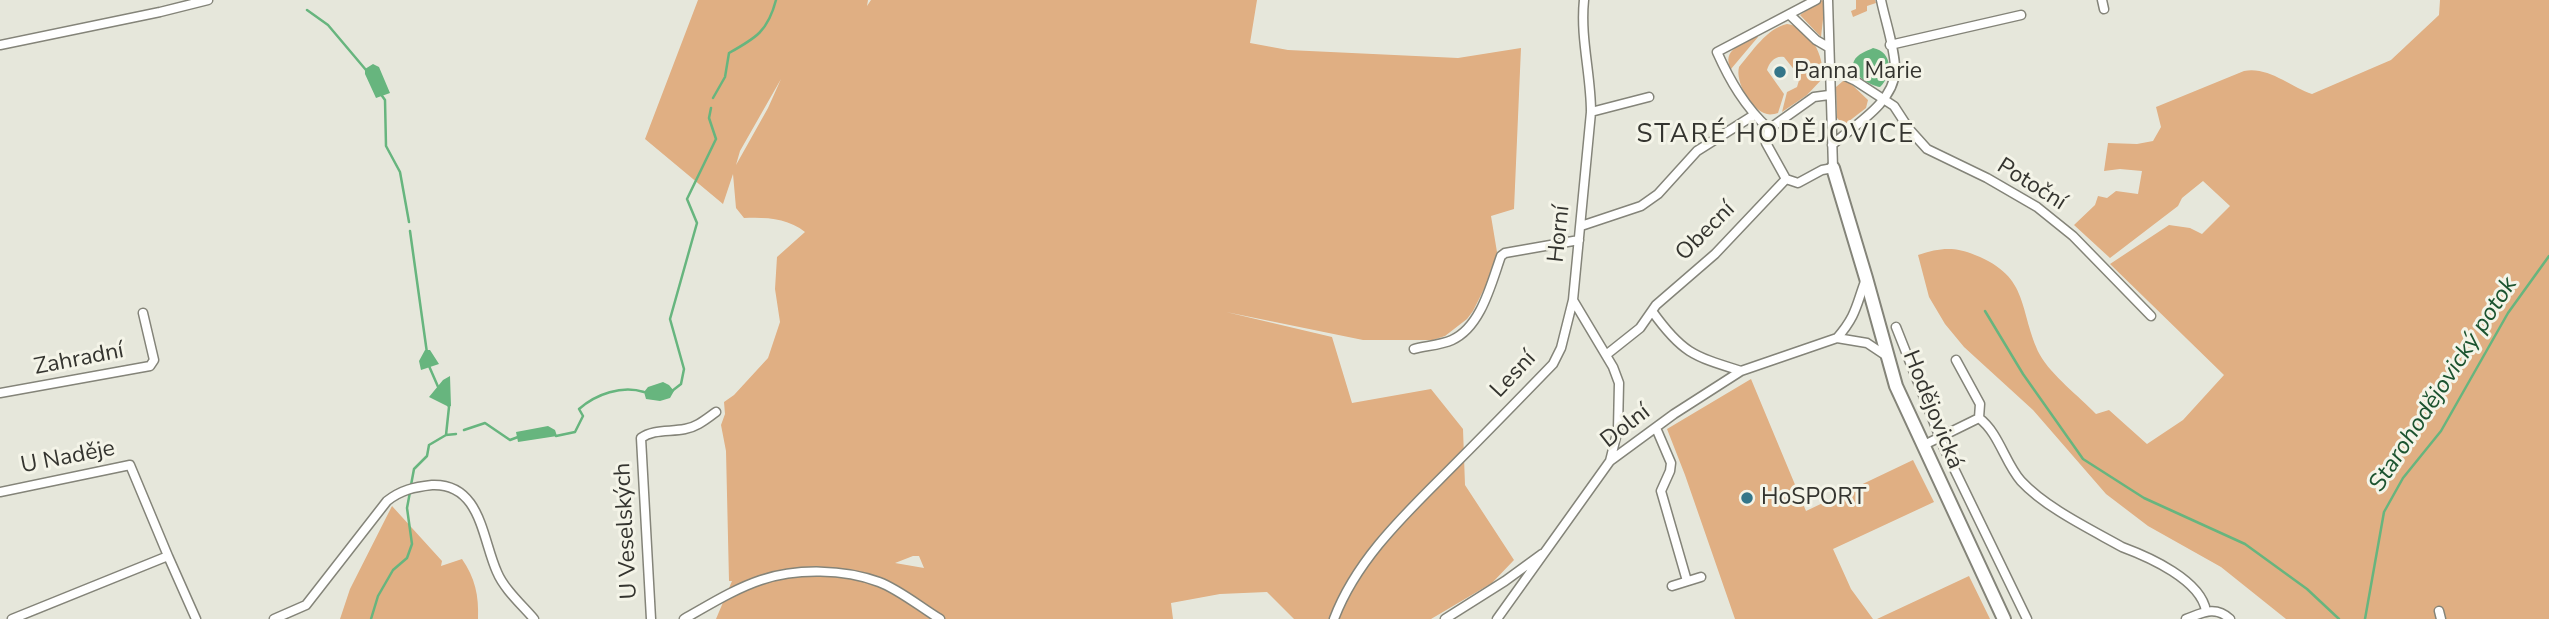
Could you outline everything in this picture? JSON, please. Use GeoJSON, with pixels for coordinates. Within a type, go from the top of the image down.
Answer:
{"type":"FeatureCollection","features":[{"type":"Feature","properties":{"kind":"street"},"geometry":{"type":"LineString","coordinates":[[0,45],[208,0]]}},
{"type":"Feature","properties":{"kind":"street","name":"Horní"},"geometry":{"type":"LineString","coordinates":[[1573,300],[1591,112],[1591,92],[1581,24],[1584,0]]}},
{"type":"Feature","properties":{"kind":"street"},"geometry":{"type":"LineString","coordinates":[[1769,129],[1754,115],[1729,79],[1717,52],[1816,0]]}},
{"type":"Feature","properties":{"kind":"street"},"geometry":{"type":"LineString","coordinates":[[1828,0],[1833,168],[1822,170],[1798,183],[1786,180],[1766,143],[1769,129],[1814,97],[1829,95]]}},
{"type":"Feature","properties":{"kind":"street"},"geometry":{"type":"LineString","coordinates":[[1832,145],[1883,100],[1893,81],[1895,62],[1881,0]]}},
{"type":"Feature","properties":{"kind":"street"},"geometry":{"type":"LineString","coordinates":[[1790,15],[1816,40],[1828,47]]}},
{"type":"Feature","properties":{"kind":"street"},"geometry":{"type":"LineString","coordinates":[[1890,45],[2021,15]]}},
{"type":"Feature","properties":{"kind":"street","name":"Potoční"},"geometry":{"type":"LineString","coordinates":[[1828,68],[1854,80],[1894,106],[1909,129],[1927,149],[1987,178],[2037,207],[2073,236],[2151,316]]}},
{"type":"Feature","properties":{"kind":"street"},"geometry":{"type":"LineString","coordinates":[[1591,112],[1649,97]]}},
{"type":"Feature","properties":{"kind":"street"},"geometry":{"type":"LineString","coordinates":[[1581,226],[1641,206],[1658,194],[1697,151],[1754,115]]}},
{"type":"Feature","properties":{"kind":"street","name":"Hodějovická"},"geometry":{"type":"LineString","coordinates":[[1833,168],[1866,278],[1892,346],[1896,386],[2004,619]]}},
{"type":"Feature","properties":{"kind":"street","name":"Obecní"},"geometry":{"type":"LineString","coordinates":[[1606,355],[1640,328],[1663,298],[1715,254],[1786,180]]}},
{"type":"Feature","properties":{"kind":"street"},"geometry":{"type":"LineString","coordinates":[[1413,349],[1451,340],[1469,328],[1505,253],[1579,240]]}},
{"type":"Feature","properties":{"kind":"street"},"geometry":{"type":"LineString","coordinates":[[1837,338],[1858,309],[1866,278]]}},
{"type":"Feature","properties":{"kind":"street"},"geometry":{"type":"LineString","coordinates":[[1573,300],[1606,355],[1619,383],[1620,403],[1611,460]]}},
{"type":"Feature","properties":{"kind":"street","name":"Lesní"},"geometry":{"type":"LineString","coordinates":[[1334,619],[1366,563],[1412,506],[1553,363],[1561,348],[1573,300]]}},
{"type":"Feature","properties":{"kind":"street"},"geometry":{"type":"LineString","coordinates":[[1652,311],[1677,343],[1688,352],[1741,371]]}},
{"type":"Feature","properties":{"kind":"street","name":"Zahradní"},"geometry":{"type":"LineString","coordinates":[[0,393],[150,366],[154,360],[143,313]]}},
{"type":"Feature","properties":{"kind":"street"},"geometry":{"type":"LineString","coordinates":[[1896,327],[1892,346],[1941,438],[2028,619]]}},
{"type":"Feature","properties":{"kind":"street"},"geometry":{"type":"LineString","coordinates":[[1837,338],[1892,346]]}},
{"type":"Feature","properties":{"kind":"street","name":"Dolní"},"geometry":{"type":"LineString","coordinates":[[1497,619],[1611,460],[1674,414],[1741,371],[1837,338]]}},
{"type":"Feature","properties":{"kind":"street"},"geometry":{"type":"LineString","coordinates":[[1956,360],[1980,404],[1979,418],[1989,428],[2012,471],[2030,490],[2122,547],[2166,568],[2200,594],[2206,611]]}},
{"type":"Feature","properties":{"kind":"street","name":"U Veselských"},"geometry":{"type":"LineString","coordinates":[[651,619],[641,438],[648,433],[687,429],[716,412]]}},
{"type":"Feature","properties":{"kind":"street"},"geometry":{"type":"LineString","coordinates":[[1922,447],[1979,418]]}},
{"type":"Feature","properties":{"kind":"street"},"geometry":{"type":"LineString","coordinates":[[1656,428],[1671,463],[1661,491],[1687,581]]}},
{"type":"Feature","properties":{"kind":"street","name":"U Naděje"},"geometry":{"type":"LineString","coordinates":[[0,492],[130,465],[196,619]]}},
{"type":"Feature","properties":{"kind":"street"},"geometry":{"type":"LineString","coordinates":[[274,619],[306,605],[387,501],[399,491],[437,485],[455,489],[474,507],[498,575],[534,619]]}},
{"type":"Feature","properties":{"kind":"street"},"geometry":{"type":"LineString","coordinates":[[1954,514],[1974,509]]}},
{"type":"Feature","properties":{"kind":"street"},"geometry":{"type":"LineString","coordinates":[[1445,619],[1505,582],[1547,550]]}},
{"type":"Feature","properties":{"kind":"street"},"geometry":{"type":"LineString","coordinates":[[12,619],[168,555]]}},
{"type":"Feature","properties":{"kind":"street"},"geometry":{"type":"LineString","coordinates":[[684,619],[763,579],[797,573],[826,572],[855,575],[882,583],[940,619]]}},
{"type":"Feature","properties":{"kind":"street"},"geometry":{"type":"LineString","coordinates":[[1672,586],[1702,577]]}},
{"type":"Feature","properties":{"kind":"street"},"geometry":{"type":"LineString","coordinates":[[2186,619],[2206,611],[2221,612],[2230,619]]}},
{"type":"Feature","properties":{"kind":"shaded area"},"geometry":{"type":"Polygon","coordinates":[[[698,0],[868,0],[867,6],[871,0],[1257,0],[1250,43],[1288,50],[1458,58],[1521,48],[1514,209],[1491,216],[1497,252],[1490,277],[1467,319],[1445,336],[1433,340],[1363,340],[1226,312],[1332,337],[1352,403],[1431,389],[1463,429],[1465,485],[1514,560],[1492,583],[1431,619],[1294,619],[1267,592],[1220,594],[1171,603],[1173,619],[716,619],[732,581],[729,581],[726,451],[721,425],[725,414],[724,402],[734,395],[768,358],[780,322],[775,289],[777,257],[805,232],[784,221],[744,218],[736,208],[733,174],[723,204],[645,139],[698,0]],[[781,79],[740,151],[736,165],[768,108],[781,79]],[[919,556],[895,563],[924,568],[919,556]]]}},
{"type":"Feature","properties":{"kind":"shaded area"},"geometry":{"type":"Polygon","coordinates":[[[1822,0],[1825,2],[1821,37],[1800,15],[1822,0]]]}},
{"type":"Feature","properties":{"kind":"shaded area"},"geometry":{"type":"Polygon","coordinates":[[[1856,0],[1875,0],[1876,3],[1867,6],[1867,11],[1853,17],[1851,11],[1856,9],[1856,0]]]}},
{"type":"Feature","properties":{"kind":"shaded area"},"geometry":{"type":"Polygon","coordinates":[[[2440,0],[2549,0],[2549,619],[2286,619],[2221,567],[2148,526],[2106,494],[2033,410],[1964,347],[1945,324],[1929,297],[1918,255],[1940,250],[1960,250],[1993,264],[2006,274],[2020,297],[2040,355],[2051,370],[2096,414],[2109,410],[2147,444],[2183,420],[2224,375],[2110,264],[2169,225],[2190,228],[2202,234],[2230,206],[2203,181],[2182,198],[2178,206],[2110,258],[2074,225],[2095,205],[2098,196],[2107,198],[2116,191],[2138,194],[2142,171],[2104,171],[2108,143],[2137,144],[2153,141],[2161,127],[2156,107],[2244,71],[2271,74],[2312,94],[2391,60],[2439,15],[2440,0]]]}},
{"type":"Feature","properties":{"kind":"shaded area"},"geometry":{"type":"Polygon","coordinates":[[[1787,24],[1803,31],[1814,44],[1821,61],[1823,78],[1807,95],[1782,112],[1787,92],[1797,87],[1800,77],[1784,57],[1775,58],[1767,70],[1784,94],[1778,113],[1768,114],[1755,107],[1746,95],[1739,80],[1739,67],[1766,35],[1787,24]]]}},
{"type":"Feature","properties":{"kind":"shaded area"},"geometry":{"type":"Polygon","coordinates":[[[1758,37],[1731,69],[1731,52],[1758,37]]]}},
{"type":"Feature","properties":{"kind":"shaded area"},"geometry":{"type":"Polygon","coordinates":[[[1873,48],[1884,54],[1889,64],[1887,76],[1880,87],[1861,78],[1853,66],[1857,56],[1873,48]]]}},
{"type":"Feature","properties":{"kind":"shaded area"},"geometry":{"type":"Polygon","coordinates":[[[373,64],[379,67],[390,93],[376,98],[365,74],[365,69],[373,64]]]}},
{"type":"Feature","properties":{"kind":"shaded area"},"geometry":{"type":"Polygon","coordinates":[[[1843,81],[1848,81],[1868,100],[1866,108],[1844,125],[1837,118],[1836,87],[1843,81]]]}},
{"type":"Feature","properties":{"kind":"shaded area"},"geometry":{"type":"Polygon","coordinates":[[[425,350],[430,350],[439,364],[421,370],[419,361],[425,350]]]}},
{"type":"Feature","properties":{"kind":"shaded area"},"geometry":{"type":"Polygon","coordinates":[[[450,376],[449,407],[429,397],[443,380],[450,376]]]}},
{"type":"Feature","properties":{"kind":"shaded area","name":"HoSPORT"},"geometry":{"type":"Polygon","coordinates":[[[1751,379],[1806,511],[1913,460],[1934,502],[1833,549],[1851,589],[1873,619],[1735,619],[1667,429],[1751,379]]]}},
{"type":"Feature","properties":{"kind":"shaded area"},"geometry":{"type":"Polygon","coordinates":[[[663,382],[674,391],[670,398],[660,401],[646,399],[644,392],[648,387],[663,382]]]}},
{"type":"Feature","properties":{"kind":"shaded area"},"geometry":{"type":"Polygon","coordinates":[[[548,426],[555,430],[557,436],[518,442],[516,432],[548,426]]]}},
{"type":"Feature","properties":{"kind":"shaded area"},"geometry":{"type":"Polygon","coordinates":[[[392,506],[442,561],[441,566],[462,559],[475,587],[478,619],[340,619],[350,589],[392,506]]]}},
{"type":"Feature","properties":{"kind":"shaded area"},"geometry":{"type":"Polygon","coordinates":[[[1969,576],[1990,619],[1877,619],[1969,576]]]}},
{"type":"Feature","properties":{"kind":"waterway"},"geometry":{"type":"LineString","coordinates":[[713,98],[725,77],[729,53],[760,32],[769,19],[776,0]]}},
{"type":"Feature","properties":{"kind":"waterway"},"geometry":{"type":"LineString","coordinates":[[307,10],[328,25],[366,70]]}},
{"type":"Feature","properties":{"kind":"waterway"},"geometry":{"type":"LineString","coordinates":[[380,93],[385,100],[386,146],[400,172],[409,222]]}},
{"type":"Feature","properties":{"kind":"waterway"},"geometry":{"type":"LineString","coordinates":[[672,391],[681,384],[684,369],[670,319],[697,223],[687,199],[716,139],[709,118],[711,108]]}},
{"type":"Feature","properties":{"kind":"waterway"},"geometry":{"type":"LineString","coordinates":[[410,231],[427,353]]}},
{"type":"Feature","properties":{"kind":"waterway","name":"Starohodějovický potok"},"geometry":{"type":"LineString","coordinates":[[2365,619],[2384,512],[2403,478],[2441,431],[2508,313],[2549,256]]}},
{"type":"Feature","properties":{"kind":"waterway"},"geometry":{"type":"LineString","coordinates":[[1985,311],[2023,374],[2083,459],[2144,498],[2245,544],[2307,589],[2339,619]]}},
{"type":"Feature","properties":{"kind":"waterway"},"geometry":{"type":"LineString","coordinates":[[429,366],[439,389]]}},
{"type":"Feature","properties":{"kind":"waterway"},"geometry":{"type":"LineString","coordinates":[[556,436],[575,432],[583,416],[579,409],[593,399],[618,390],[644,392]]}},
{"type":"Feature","properties":{"kind":"waterway"},"geometry":{"type":"LineString","coordinates":[[446,435],[448,404]]}},
{"type":"Feature","properties":{"kind":"waterway"},"geometry":{"type":"LineString","coordinates":[[464,430],[485,423],[510,440],[518,437]]}},
{"type":"Feature","properties":{"kind":"waterway"},"geometry":{"type":"LineString","coordinates":[[411,485],[414,469],[427,456],[429,445],[446,435],[456,434]]}},
{"type":"Feature","properties":{"kind":"waterway"},"geometry":{"type":"LineString","coordinates":[[371,619],[378,596],[393,570],[407,558],[412,544],[407,508],[410,492]]}},
{"type":"Feature","properties":{"kind":"place","name":"Panna Marie"},"geometry":{"type":"Point","coordinates":[1780,72]}},
{"type":"Feature","properties":{"kind":"place","name":"HoSPORT"},"geometry":{"type":"Point","coordinates":[1747,498]}},
{"type":"Feature","properties":{"kind":"district","name":"STARÉ HODĚJOVICE"},"geometry":{"type":"Point","coordinates":[1776,136]}}]}
